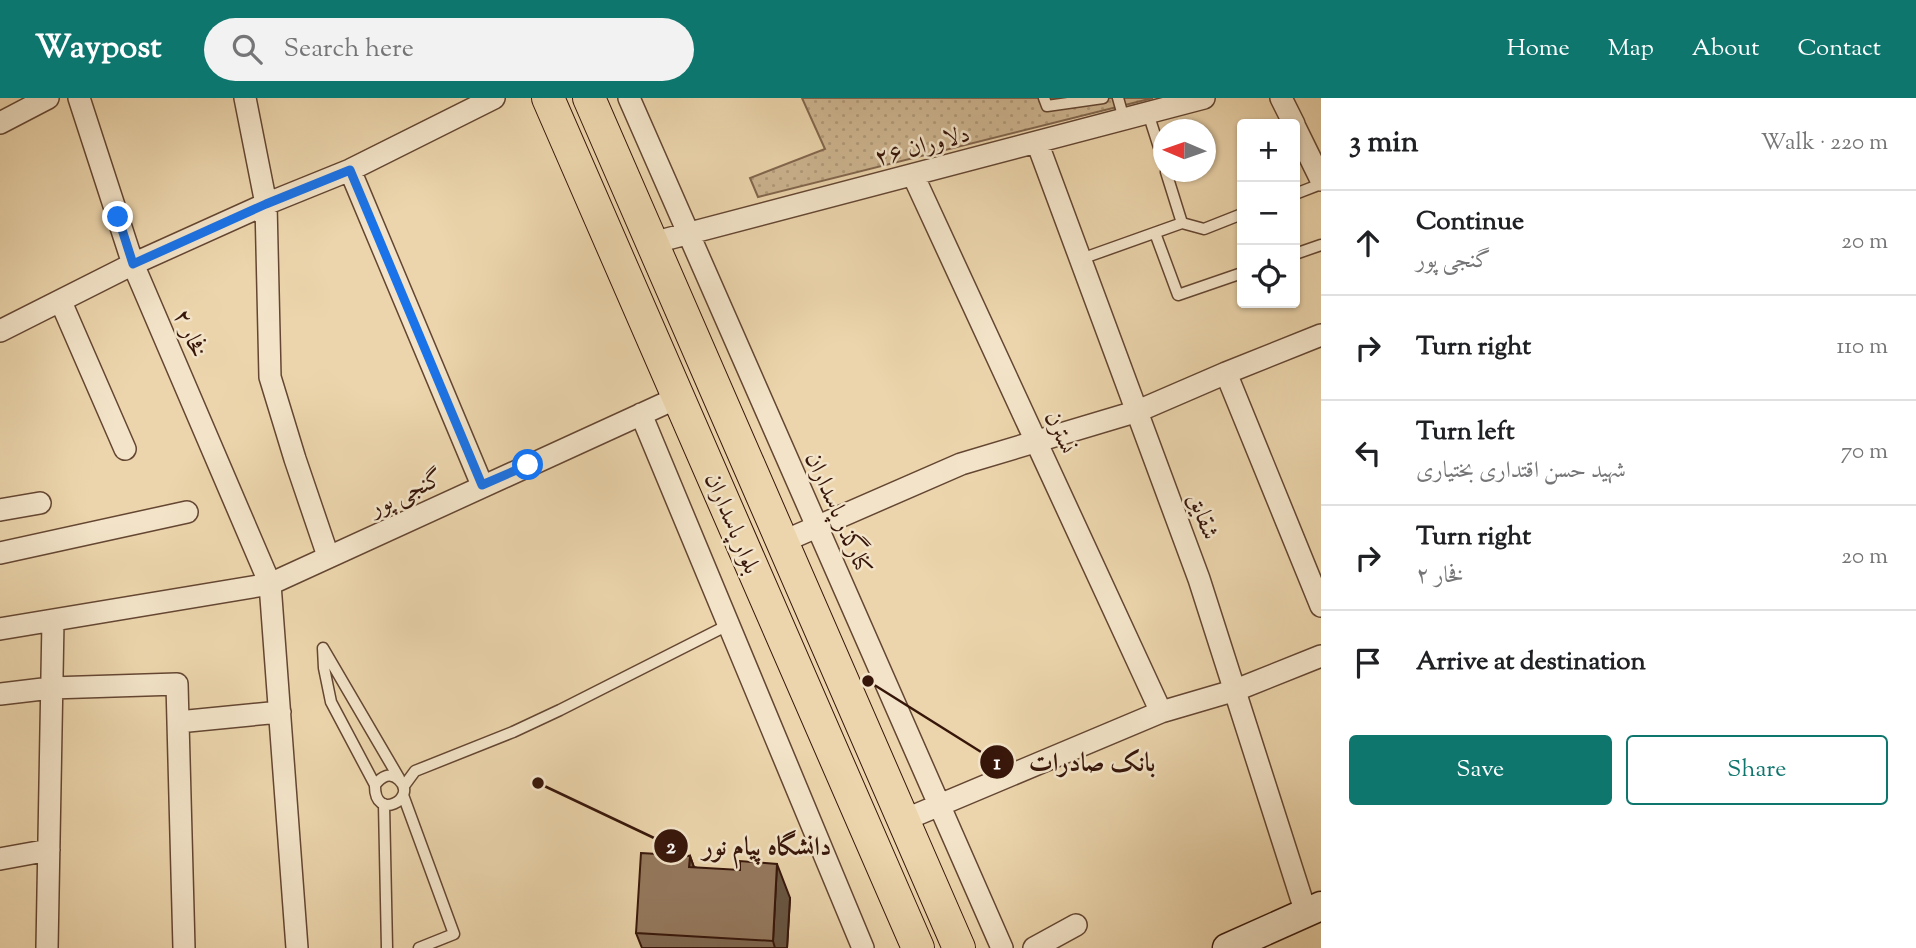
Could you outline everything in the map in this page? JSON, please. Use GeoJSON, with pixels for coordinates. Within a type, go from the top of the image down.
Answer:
{"type":"FeatureCollection","features":[{"type":"Feature","properties":{"kind":"main road","name":"بلوار پاسداران"},"geometry":{"type":"LineString","coordinates":[[548,98],[918,948]]}},
{"type":"Feature","properties":{"kind":"main road","name":"بلوار پاسداران"},"geometry":{"type":"LineString","coordinates":[[589,98],[959,948]]}},
{"type":"Feature","properties":{"kind":"street"},"geometry":{"type":"LineString","coordinates":[[0,123],[48,98]]}},
{"type":"Feature","properties":{"kind":"street","name":"فخار ۲"},"geometry":{"type":"LineString","coordinates":[[79,98],[133,264],[270,584],[297,948]]}},
{"type":"Feature","properties":{"kind":"street"},"geometry":{"type":"LineString","coordinates":[[245,98],[266,204],[270,377],[328,556]]}},
{"type":"Feature","properties":{"kind":"street"},"geometry":{"type":"LineString","coordinates":[[0,331],[133,264],[266,204],[350,170],[494,98]]}},
{"type":"Feature","properties":{"kind":"street","name":"کنارگذر پاسداران"},"geometry":{"type":"LineString","coordinates":[[629,98],[1002,948]]}},
{"type":"Feature","properties":{"kind":"street","name":"دلاوران ۲۶"},"geometry":{"type":"LineString","coordinates":[[652,243],[1204,98]]}},
{"type":"Feature","properties":{"kind":"street"},"geometry":{"type":"LineString","coordinates":[[1281,98],[1291,119]]}},
{"type":"Feature","properties":{"kind":"street"},"geometry":{"type":"LineString","coordinates":[[1300,132],[1314,147],[1321,182]]}},
{"type":"Feature","properties":{"kind":"street","name":"شقایق"},"geometry":{"type":"LineString","coordinates":[[1037,142],[1199,579],[1314,910]]}},
{"type":"Feature","properties":{"kind":"street"},"geometry":{"type":"LineString","coordinates":[[350,170],[482,485]]}},
{"type":"Feature","properties":{"kind":"street","name":"نسترن"},"geometry":{"type":"LineString","coordinates":[[913,175],[1161,712]]}},
{"type":"Feature","properties":{"kind":"street"},"geometry":{"type":"LineString","coordinates":[[61,302],[125,449]]}},
{"type":"Feature","properties":{"kind":"street"},"geometry":{"type":"LineString","coordinates":[[782,542],[961,464],[1138,411],[1321,335]]}},
{"type":"Feature","properties":{"kind":"street"},"geometry":{"type":"LineString","coordinates":[[1226,373],[1321,606]]}},
{"type":"Feature","properties":{"kind":"street","name":"گنجی پور"},"geometry":{"type":"LineString","coordinates":[[0,629],[270,584],[679,397]]}},
{"type":"Feature","properties":{"kind":"street"},"geometry":{"type":"LineString","coordinates":[[641,414],[863,948]]}},
{"type":"Feature","properties":{"kind":"street"},"geometry":{"type":"LineString","coordinates":[[0,510],[40,503]]}},
{"type":"Feature","properties":{"kind":"street"},"geometry":{"type":"LineString","coordinates":[[0,553],[187,512]]}},
{"type":"Feature","properties":{"kind":"street"},"geometry":{"type":"LineString","coordinates":[[47,948],[53,621]]}},
{"type":"Feature","properties":{"kind":"street"},"geometry":{"type":"LineString","coordinates":[[904,820],[1161,712],[1236,690],[1321,656]]}},
{"type":"Feature","properties":{"kind":"street"},"geometry":{"type":"LineString","coordinates":[[0,694],[51,688],[177,684],[184,948]]}},
{"type":"Feature","properties":{"kind":"street"},"geometry":{"type":"LineString","coordinates":[[178,722],[280,712]]}},
{"type":"Feature","properties":{"kind":"street"},"geometry":{"type":"LineString","coordinates":[[0,859],[49,850]]}},
{"type":"Feature","properties":{"kind":"street"},"geometry":{"type":"LineString","coordinates":[[1227,948],[1314,910]]}},
{"type":"Feature","properties":{"kind":"street"},"geometry":{"type":"LineString","coordinates":[[1034,948],[1076,925]]}},
{"type":"Feature","properties":{"kind":"lane"},"geometry":{"type":"LineString","coordinates":[[1044,98],[1047,106],[1103,98]]}},
{"type":"Feature","properties":{"kind":"lane"},"geometry":{"type":"LineString","coordinates":[[1118,98],[1124,119]]}},
{"type":"Feature","properties":{"kind":"lane"},"geometry":{"type":"LineString","coordinates":[[1148,113],[1153,129]]}},
{"type":"Feature","properties":{"kind":"lane"},"geometry":{"type":"LineString","coordinates":[[1169,182],[1182,223]]}},
{"type":"Feature","properties":{"kind":"lane"},"geometry":{"type":"LineString","coordinates":[[1300,192],[1321,182]]}},
{"type":"Feature","properties":{"kind":"lane"},"geometry":{"type":"LineString","coordinates":[[1081,259],[1182,223],[1204,229],[1237,216]]}},
{"type":"Feature","properties":{"kind":"lane"},"geometry":{"type":"LineString","coordinates":[[1155,233],[1178,295],[1237,275]]}},
{"type":"Feature","properties":{"kind":"lane"},"geometry":{"type":"LineString","coordinates":[[1300,252],[1321,245]]}},
{"type":"Feature","properties":{"kind":"lane"},"geometry":{"type":"LineString","coordinates":[[419,948],[454,934],[402,787],[323,648],[331,702],[375,785],[375,794],[380,802],[389,805],[398,803],[402,787],[415,771],[513,732],[728,625]]}},
{"type":"Feature","properties":{"kind":"lane"},"geometry":{"type":"LineString","coordinates":[[375,785],[381,778],[390,775],[402,787]]}},
{"type":"Feature","properties":{"kind":"lane"},"geometry":{"type":"LineString","coordinates":[[384,804],[387,948]]}},
{"type":"Feature","properties":{"kind":"shaded area"},"geometry":{"type":"Polygon","coordinates":[[[802,98],[1153,98],[758,197],[750,178],[825,149],[802,98]]]}},
{"type":"Feature","properties":{"kind":"building"},"geometry":{"type":"Polygon","coordinates":[[[641,853],[690,856],[689,867],[740,870],[740,861],[777,864],[773,941],[636,933],[641,853]]]}},
{"type":"Feature","properties":{"kind":"place","name":"بانک صادرات"},"geometry":{"type":"Point","coordinates":[868,681]}},
{"type":"Feature","properties":{"kind":"place","name":"دانشگاه پیام نور"},"geometry":{"type":"Point","coordinates":[538,783]}},
{"type":"Feature","properties":{"kind":"route"},"geometry":{"type":"LineString","coordinates":[[118,217],[133,264],[266,204],[350,170],[482,485],[528,465]]}}]}
